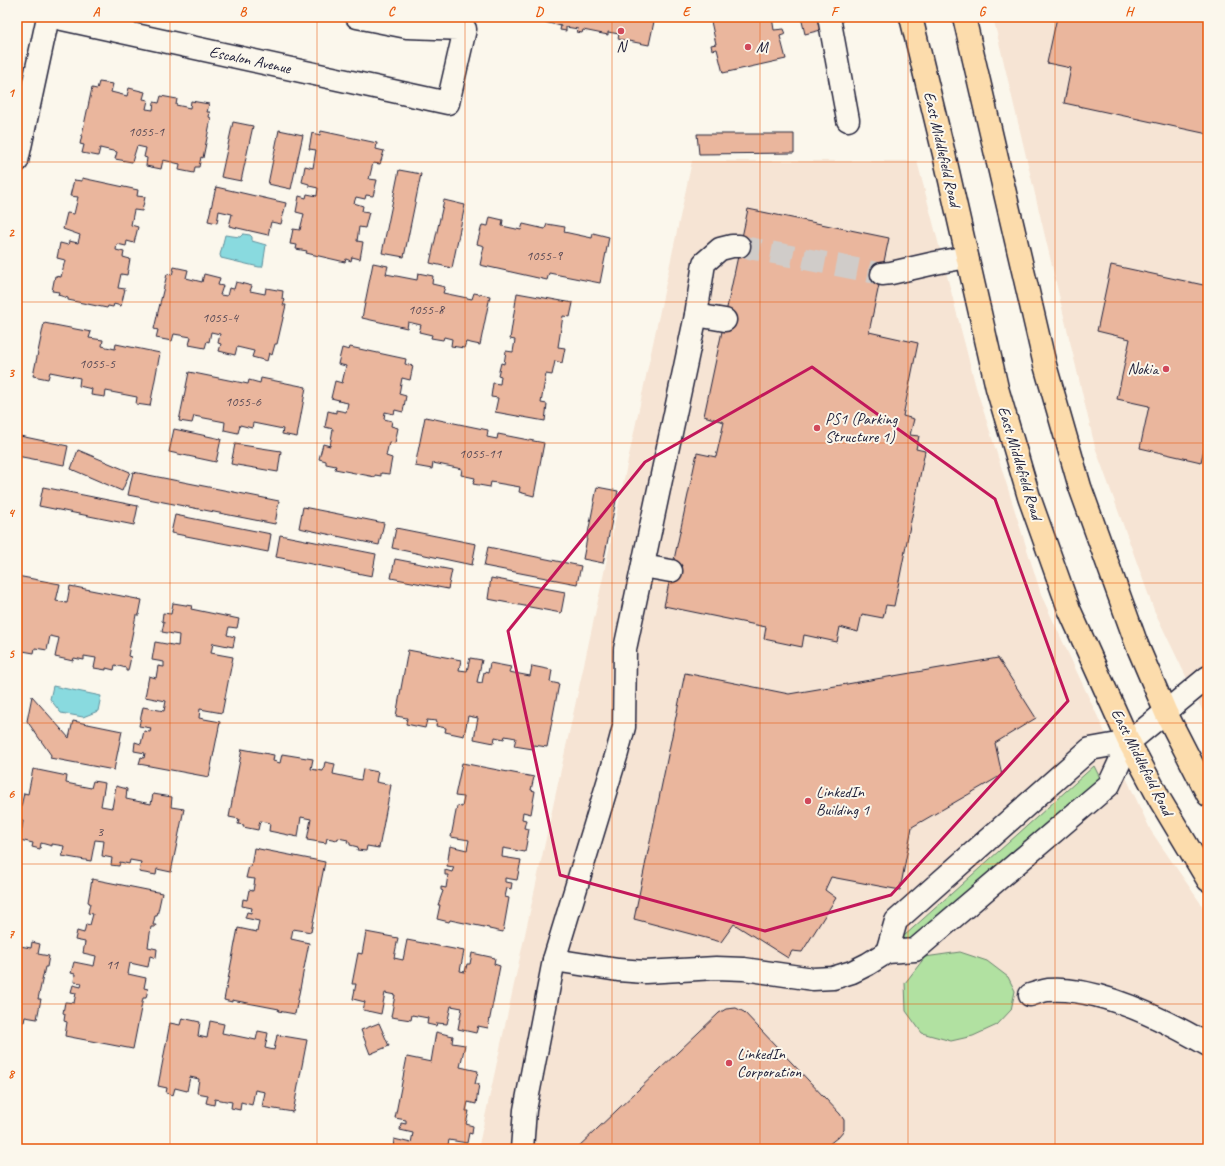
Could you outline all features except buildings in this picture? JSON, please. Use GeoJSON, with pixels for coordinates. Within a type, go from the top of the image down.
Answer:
{"type":"FeatureCollection","features":[{"type":"Feature","properties":{"kind":"main road","name":"East Middlefield Road"},"geometry":{"type":"LineString","coordinates":[[911,17],[997,388],[1029,497],[1069,609],[1129,742],[1160,800],[1208,880]]}},
{"type":"Feature","properties":{"kind":"main road"},"geometry":{"type":"LineString","coordinates":[[964,17],[1045,365],[1077,480],[1130,626],[1166,713],[1208,795]]}},
{"type":"Feature","properties":{"kind":"street"},"geometry":{"type":"LineString","coordinates":[[17,162],[48,17]]}},
{"type":"Feature","properties":{"kind":"street","name":"Escalon Avenue"},"geometry":{"type":"LineString","coordinates":[[53,17],[448,103],[465,29],[435,23]]}},
{"type":"Feature","properties":{"kind":"street"},"geometry":{"type":"LineString","coordinates":[[358,17],[407,27],[435,23]]}},
{"type":"Feature","properties":{"kind":"street"},"geometry":{"type":"LineString","coordinates":[[829,17],[848,120]]}},
{"type":"Feature","properties":{"kind":"street"},"geometry":{"type":"LineString","coordinates":[[522,1149],[524,1110],[554,960],[624,727],[625,649],[644,566],[671,427],[696,315],[704,263],[720,249],[739,246]]}},
{"type":"Feature","properties":{"kind":"street"},"geometry":{"type":"LineString","coordinates":[[882,274],[967,257]]}},
{"type":"Feature","properties":{"kind":"street"},"geometry":{"type":"LineString","coordinates":[[696,315],[725,320]]}},
{"type":"Feature","properties":{"kind":"street"},"geometry":{"type":"LineString","coordinates":[[644,566],[671,571]]}},
{"type":"Feature","properties":{"kind":"street"},"geometry":{"type":"LineString","coordinates":[[554,960],[618,970],[645,972],[716,968],[744,969],[813,980],[833,978],[852,972],[887,952],[915,950],[1109,785],[1129,742],[1208,677]]}},
{"type":"Feature","properties":{"kind":"street"},"geometry":{"type":"LineString","coordinates":[[887,952],[896,921],[1090,749],[1129,742]]}},
{"type":"Feature","properties":{"kind":"street"},"geometry":{"type":"LineString","coordinates":[[1030,995],[1046,990],[1055,990],[1075,991],[1104,998],[1149,1014],[1208,1045]]}},
{"type":"Feature","properties":{"kind":"highlighted area"},"geometry":{"type":"Polygon","coordinates":[[[812,367],[995,499],[1068,701],[891,895],[765,931],[560,875],[508,631],[645,462],[812,367]]]}},
{"type":"Feature","properties":{"kind":"shaded area"},"geometry":{"type":"Polygon","coordinates":[[[993,17],[1208,17],[1208,722],[1154,610],[1095,447],[993,17]]]}},
{"type":"Feature","properties":{"kind":"shaded area"},"geometry":{"type":"Polygon","coordinates":[[[692,161],[917,161],[976,387],[1042,597],[1151,831],[1208,914],[1208,1149],[478,1149],[692,161]]]}},
{"type":"Feature","properties":{"kind":"green space"},"geometry":{"type":"Polygon","coordinates":[[[1094,766],[1100,778],[910,943],[903,941],[904,936],[1094,766]]]}},
{"type":"Feature","properties":{"kind":"green space"},"geometry":{"type":"Polygon","coordinates":[[[960,952],[987,961],[1008,977],[1015,991],[1011,1010],[997,1025],[973,1036],[951,1041],[922,1033],[906,1011],[905,983],[925,957],[960,952]]]}},
{"type":"Feature","properties":{"kind":"water"},"geometry":{"type":"Polygon","coordinates":[[[243,234],[250,235],[252,237],[252,241],[266,245],[262,267],[221,258],[220,255],[225,235],[240,237],[243,234]]]}},
{"type":"Feature","properties":{"kind":"water"},"geometry":{"type":"Polygon","coordinates":[[[53,686],[101,696],[98,711],[83,717],[61,713],[50,699],[53,686]]]}},
{"type":"Feature","properties":{"kind":"tunnel"},"geometry":{"type":"LineString","coordinates":[[739,246],[882,274]]}},
{"type":"Feature","properties":{"kind":"place","name":"N"},"geometry":{"type":"Point","coordinates":[621,31]}},
{"type":"Feature","properties":{"kind":"place","name":"M"},"geometry":{"type":"Point","coordinates":[748,47]}},
{"type":"Feature","properties":{"kind":"place","name":"Nokia"},"geometry":{"type":"Point","coordinates":[1166,369]}},
{"type":"Feature","properties":{"kind":"place","name":"PS1 (Parking Structure 1)"},"geometry":{"type":"Point","coordinates":[817,428]}},
{"type":"Feature","properties":{"kind":"place","name":"LinkedIn Building 1"},"geometry":{"type":"Point","coordinates":[808,801]}},
{"type":"Feature","properties":{"kind":"place","name":"LinkedIn Corporation"},"geometry":{"type":"Point","coordinates":[729,1063]}}]}
